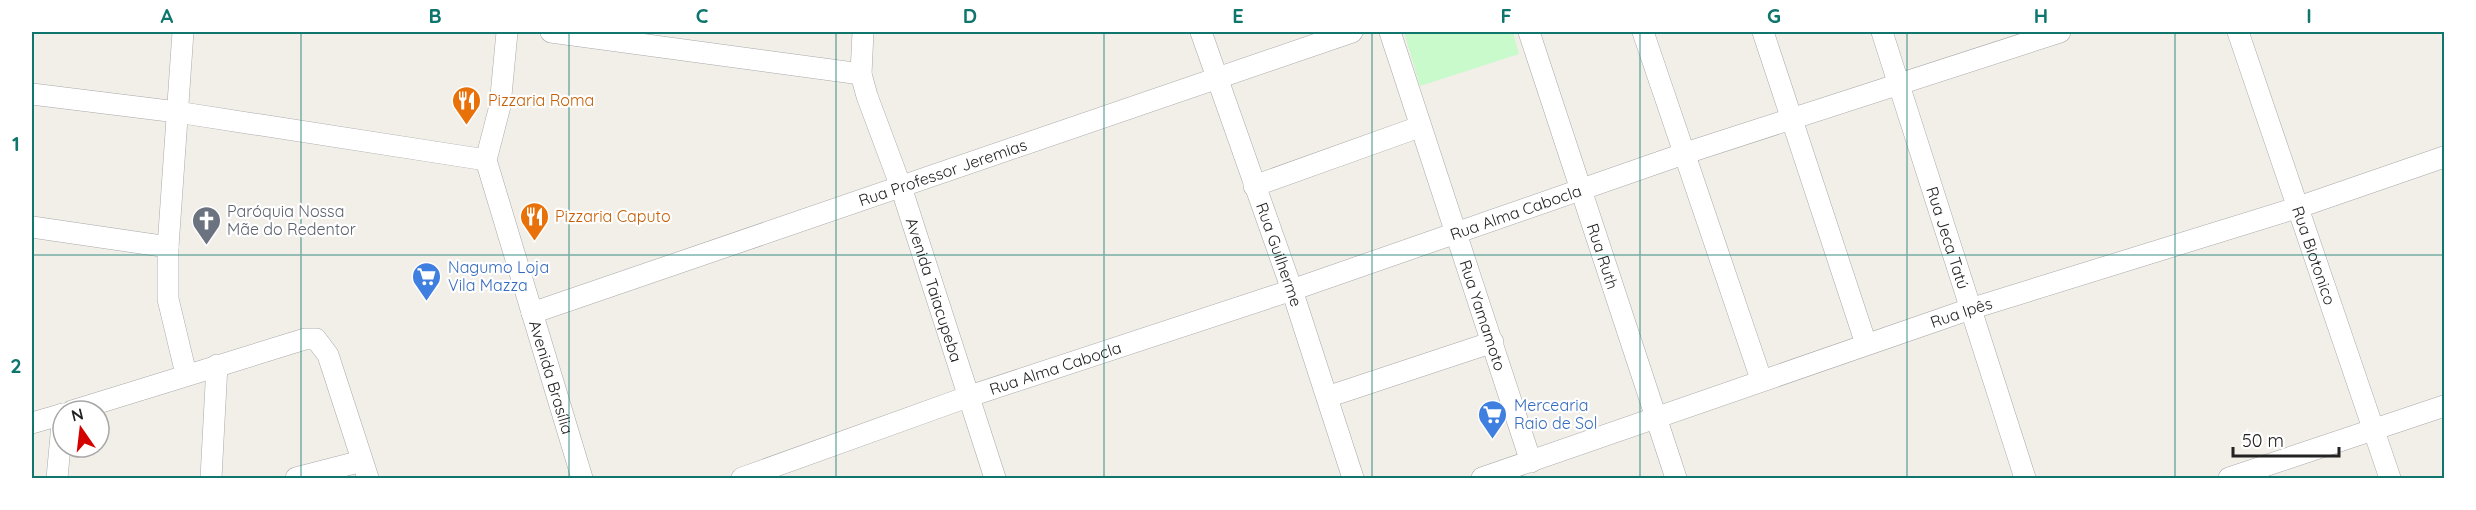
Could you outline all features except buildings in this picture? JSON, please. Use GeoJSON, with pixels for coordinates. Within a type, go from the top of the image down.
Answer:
{"type":"FeatureCollection","features":[{"type":"Feature","properties":{"kind":"street"},"geometry":{"type":"LineString","coordinates":[[183,32],[168,247],[168,299],[186,374]]}},
{"type":"Feature","properties":{"kind":"street"},"geometry":{"type":"LineString","coordinates":[[32,94],[177,112],[486,160],[500,106],[507,32]]}},
{"type":"Feature","properties":{"kind":"street"},"geometry":{"type":"LineString","coordinates":[[550,32],[861,74]]}},
{"type":"Feature","properties":{"kind":"street","name":"Avenida Taiacupeba"},"geometry":{"type":"LineString","coordinates":[[863,32],[861,74],[901,187],[995,478]]}},
{"type":"Feature","properties":{"kind":"street","name":"Rua Guilherme"},"geometry":{"type":"LineString","coordinates":[[1201,32],[1292,290],[1353,478]]}},
{"type":"Feature","properties":{"kind":"street","name":"Rua Professor Jeremias"},"geometry":{"type":"LineString","coordinates":[[532,313],[1352,32]]}},
{"type":"Feature","properties":{"kind":"street","name":"Rua Yamamoto"},"geometry":{"type":"LineString","coordinates":[[1390,32],[1419,127],[1456,231],[1531,462]]}},
{"type":"Feature","properties":{"kind":"street","name":"Rua Ruth"},"geometry":{"type":"LineString","coordinates":[[1529,32],[1676,478]]}},
{"type":"Feature","properties":{"kind":"street"},"geometry":{"type":"LineString","coordinates":[[1643,32],[1761,379]]}},
{"type":"Feature","properties":{"kind":"street"},"geometry":{"type":"LineString","coordinates":[[1763,32],[1866,344]]}},
{"type":"Feature","properties":{"kind":"street","name":"Rua Jeca Tatú"},"geometry":{"type":"LineString","coordinates":[[1882,32],[2025,478]]}},
{"type":"Feature","properties":{"kind":"street","name":"Rua Alma Cabocla"},"geometry":{"type":"LineString","coordinates":[[742,478],[970,396],[1292,290],[1456,231],[1686,153],[1899,85],[2000,40],[2060,32]]}},
{"type":"Feature","properties":{"kind":"street","name":"Rua Biotonico"},"geometry":{"type":"LineString","coordinates":[[2238,32],[2390,478]]}},
{"type":"Feature","properties":{"kind":"street"},"geometry":{"type":"LineString","coordinates":[[1254,186],[1419,127]]}},
{"type":"Feature","properties":{"kind":"street","name":"Rua Ipês"},"geometry":{"type":"LineString","coordinates":[[1482,478],[1761,379],[1970,309],[2299,207],[2445,158]]}},
{"type":"Feature","properties":{"kind":"street","name":"Avenida Brasília"},"geometry":{"type":"LineString","coordinates":[[486,160],[582,478]]}},
{"type":"Feature","properties":{"kind":"street"},"geometry":{"type":"LineString","coordinates":[[32,227],[168,247]]}},
{"type":"Feature","properties":{"kind":"street"},"geometry":{"type":"LineString","coordinates":[[109,399],[305,339],[316,339],[328,355],[365,470],[296,478]]}},
{"type":"Feature","properties":{"kind":"street"},"geometry":{"type":"LineString","coordinates":[[1327,397],[1492,342]]}},
{"type":"Feature","properties":{"kind":"street"},"geometry":{"type":"LineString","coordinates":[[211,478],[217,365]]}},
{"type":"Feature","properties":{"kind":"street"},"geometry":{"type":"LineString","coordinates":[[2229,478],[2445,406]]}},
{"type":"Feature","properties":{"kind":"street"},"geometry":{"type":"LineString","coordinates":[[32,423],[51,417]]}},
{"type":"Feature","properties":{"kind":"street"},"geometry":{"type":"LineString","coordinates":[[57,478],[59,459]]}},
{"type":"Feature","properties":{"kind":"green space"},"geometry":{"type":"Polygon","coordinates":[[[1404,32],[1513,32],[1519,54],[1420,86],[1404,32]]]}},
{"type":"Feature","properties":{"kind":"place","name":"Pizzaria Roma"},"geometry":{"type":"Point","coordinates":[467,126]}},
{"type":"Feature","properties":{"kind":"place","name":"Pizzaria Caputo"},"geometry":{"type":"Point","coordinates":[534,242]}},
{"type":"Feature","properties":{"kind":"place","name":"Paróquia Nossa Mãe do Redentor"},"geometry":{"type":"Point","coordinates":[206,246]}},
{"type":"Feature","properties":{"kind":"place","name":"Nagumo Loja Vila Mazza"},"geometry":{"type":"Point","coordinates":[427,302]}},
{"type":"Feature","properties":{"kind":"place","name":"Mercearia Raio de Sol"},"geometry":{"type":"Point","coordinates":[1493,440]}}]}
